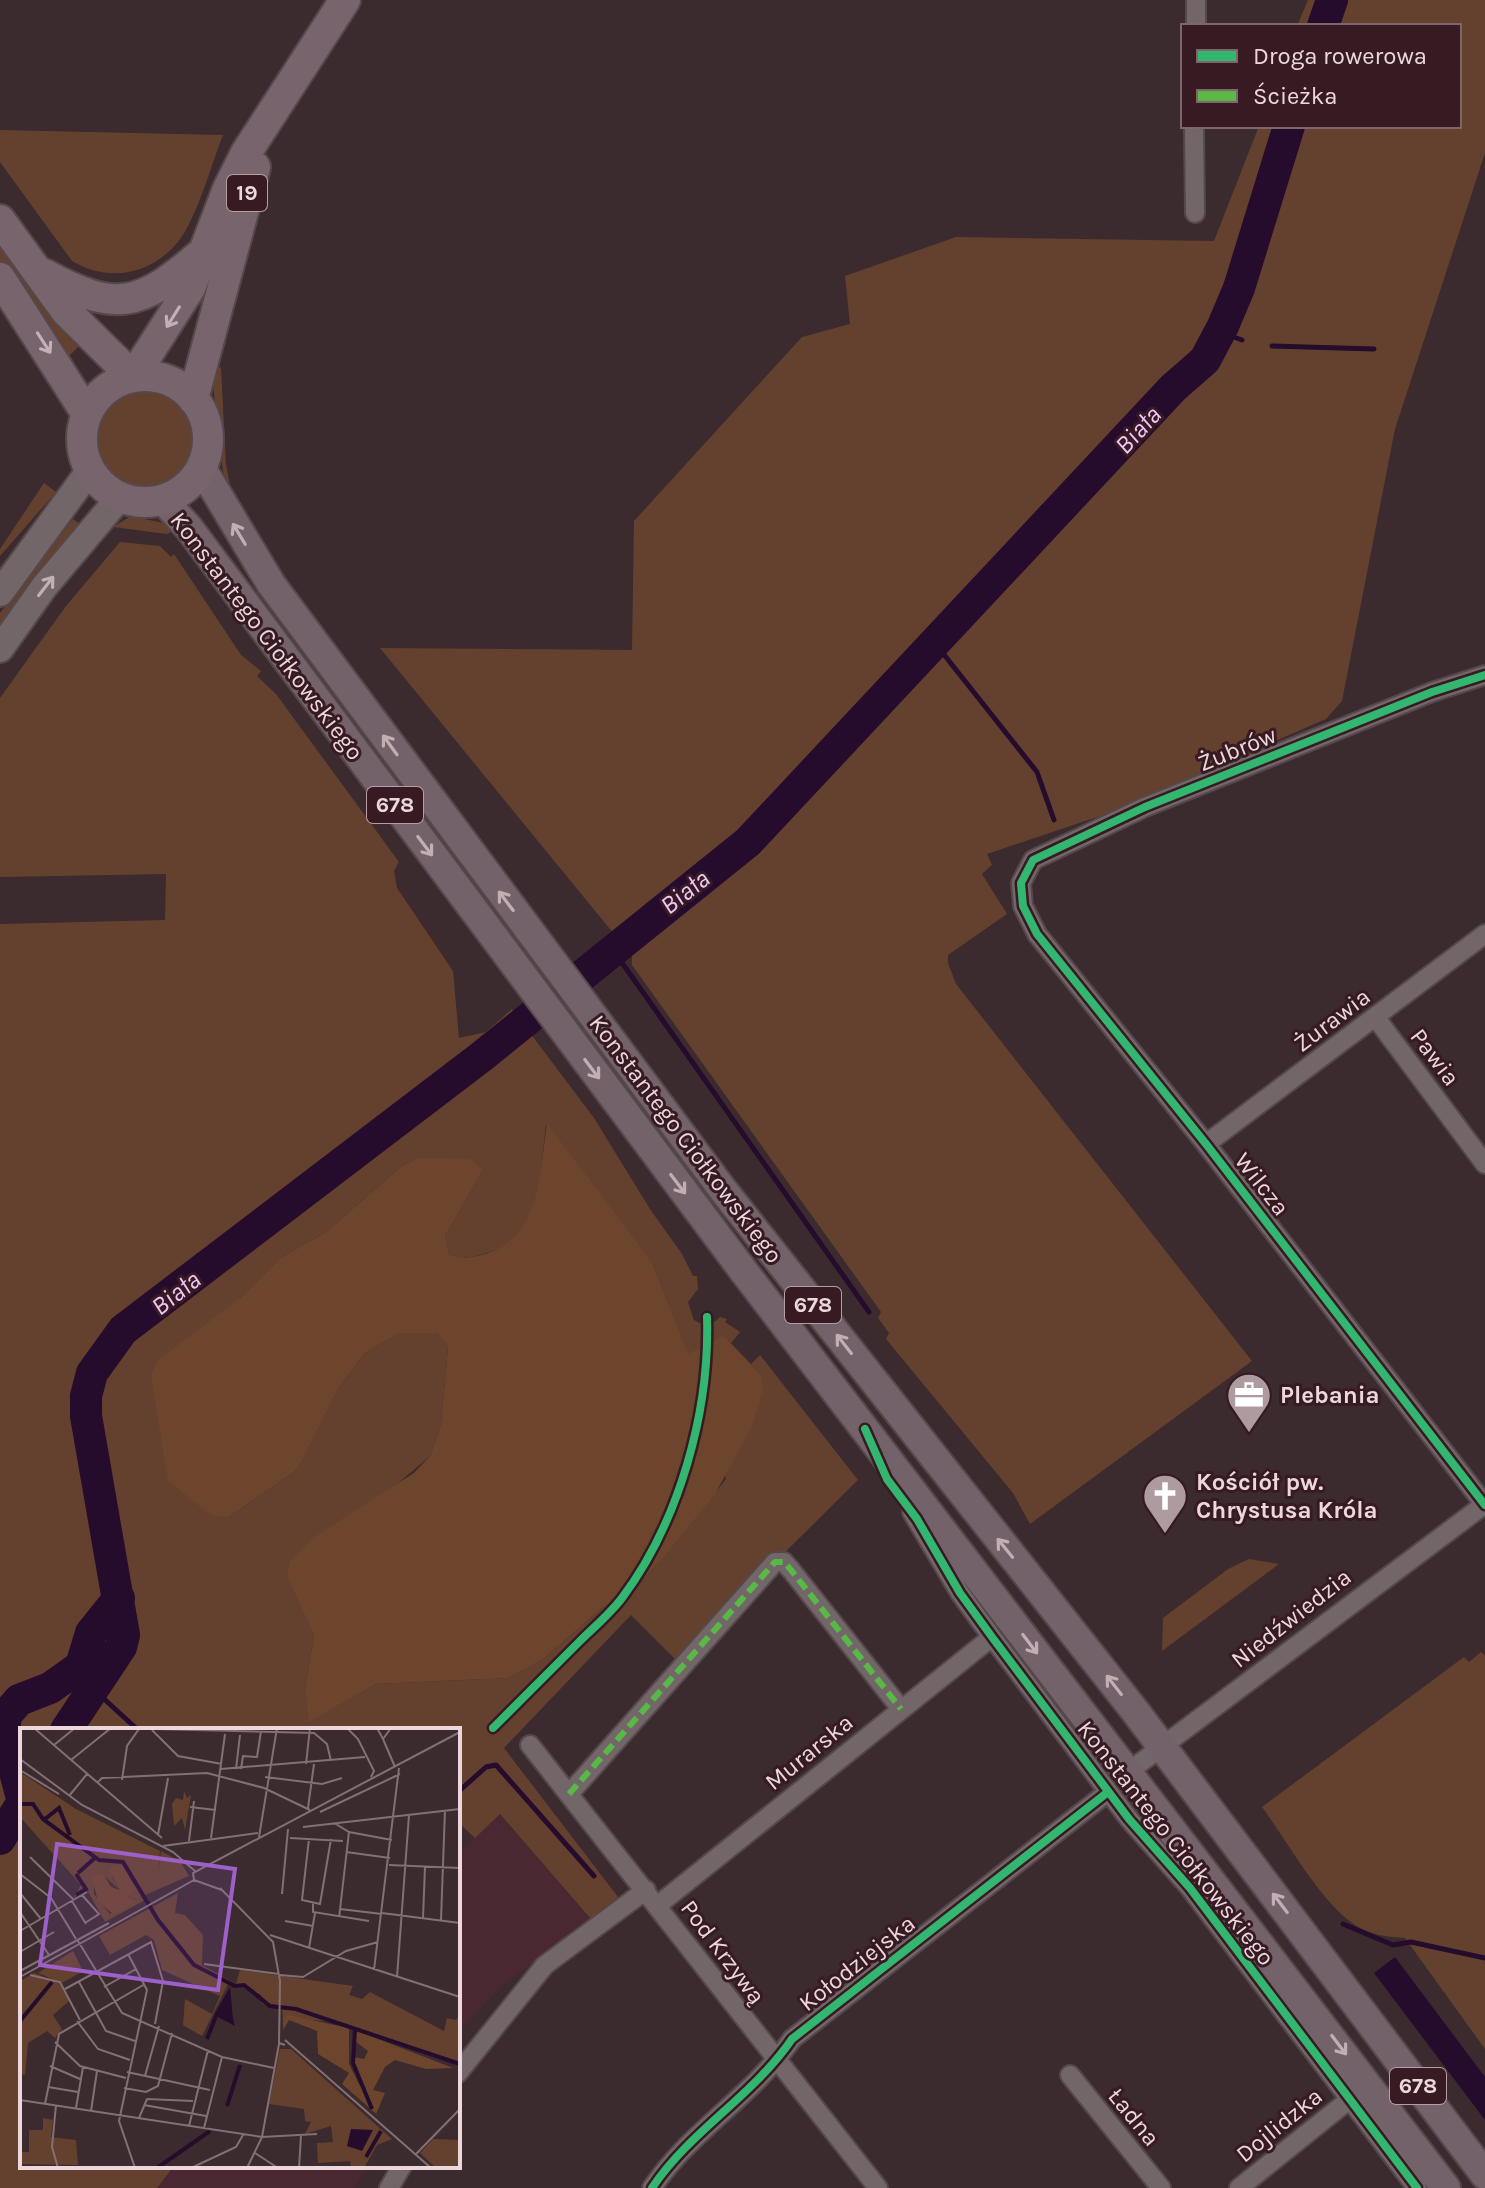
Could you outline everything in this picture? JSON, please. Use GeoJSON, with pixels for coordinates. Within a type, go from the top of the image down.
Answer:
{"type":"FeatureCollection","features":[{"type":"Feature","properties":{"kind":"highway","name":"19"},"geometry":{"type":"LineString","coordinates":[[87,414],[106,390],[133,377],[190,288],[228,189],[268,119],[345,0]]}},
{"type":"Feature","properties":{"kind":"highway","name":"19"},"geometry":{"type":"LineString","coordinates":[[193,399],[268,119]]}},
{"type":"Feature","properties":{"kind":"highway"},"geometry":{"type":"LineString","coordinates":[[0,220],[42,273],[66,311],[133,377],[166,380],[193,399],[206,425],[206,454],[201,467],[185,487],[162,499],[148,502],[120,497],[98,481],[90,470],[82,442],[87,414],[0,278]]}},
{"type":"Feature","properties":{"kind":"highway"},"geometry":{"type":"LineString","coordinates":[[42,273],[98,299],[131,299],[159,288],[204,252]]}},
{"type":"Feature","properties":{"kind":"main road","name":"Konstantego Ciołkowskiego"},"geometry":{"type":"LineString","coordinates":[[201,467],[271,584],[553,964],[732,1202],[1162,1746],[1485,2175]]}},
{"type":"Feature","properties":{"kind":"main road"},"geometry":{"type":"LineString","coordinates":[[0,593],[90,470]]}},
{"type":"Feature","properties":{"kind":"main road"},"geometry":{"type":"LineString","coordinates":[[0,649],[44,587],[120,497]]}},
{"type":"Feature","properties":{"kind":"main road","name":"Konstantego Ciołkowskiego"},"geometry":{"type":"LineString","coordinates":[[162,499],[188,527],[527,984],[1446,2188]]}},
{"type":"Feature","properties":{"kind":"main road"},"geometry":{"type":"LineString","coordinates":[[915,1493],[936,1492],[944,1478],[943,1468]]}},
{"type":"Feature","properties":{"kind":"main road"},"geometry":{"type":"LineString","coordinates":[[1316,2015],[1325,1994],[1337,1990],[1350,1996]]}},
{"type":"Feature","properties":{"kind":"street"},"geometry":{"type":"LineString","coordinates":[[1196,0],[1196,24]]}},
{"type":"Feature","properties":{"kind":"street"},"geometry":{"type":"LineString","coordinates":[[1194,128],[1195,213]]}},
{"type":"Feature","properties":{"kind":"street","name":"Żubrów"},"geometry":{"type":"LineString","coordinates":[[1021,883],[1033,860],[1145,807],[1432,692],[1485,675]]}},
{"type":"Feature","properties":{"kind":"street","name":"Wilcza"},"geometry":{"type":"LineString","coordinates":[[1021,883],[1023,906],[1037,934],[1206,1144],[1485,1504]]}},
{"type":"Feature","properties":{"kind":"street","name":"Żurawia"},"geometry":{"type":"LineString","coordinates":[[1206,1144],[1485,934]]}},
{"type":"Feature","properties":{"kind":"street","name":"Pawia"},"geometry":{"type":"LineString","coordinates":[[1376,1018],[1485,1164]]}},
{"type":"Feature","properties":{"kind":"street","name":"Konstantego Ciołkowskiego"},"geometry":{"type":"LineString","coordinates":[[865,1429],[887,1479],[917,1519],[960,1593],[1108,1792],[1190,1888],[1417,2188]]}},
{"type":"Feature","properties":{"kind":"street","name":"Niedźwiedzia"},"geometry":{"type":"LineString","coordinates":[[1128,1772],[1485,1504]]}},
{"type":"Feature","properties":{"kind":"street"},"geometry":{"type":"LineString","coordinates":[[569,1794],[775,1562],[784,1562],[791,1570],[901,1709]]}},
{"type":"Feature","properties":{"kind":"street","name":"Murarska"},"geometry":{"type":"LineString","coordinates":[[460,2071],[545,1965],[652,1898],[992,1637]]}},
{"type":"Feature","properties":{"kind":"street","name":"Pod Krzywą"},"geometry":{"type":"LineString","coordinates":[[530,1745],[878,2188]]}},
{"type":"Feature","properties":{"kind":"street","name":"Kołodziejska"},"geometry":{"type":"LineString","coordinates":[[652,2188],[680,2151],[776,2062],[792,2039],[1108,1792]]}},
{"type":"Feature","properties":{"kind":"street","name":"Ładna"},"geometry":{"type":"LineString","coordinates":[[1070,2075],[1161,2188]]}},
{"type":"Feature","properties":{"kind":"street","name":"Dojlidzka"},"geometry":{"type":"LineString","coordinates":[[1239,2188],[1350,2099]]}},
{"type":"Feature","properties":{"kind":"street"},"geometry":{"type":"LineString","coordinates":[[389,2188],[401,2168]]}},
{"type":"Feature","properties":{"kind":"shaded area"},"geometry":{"type":"Polygon","coordinates":[[[1308,0],[1485,0],[1485,153],[1395,429],[1342,701],[1326,719],[1109,813],[987,854],[992,865],[982,874],[1007,914],[948,955],[956,984],[1252,1361],[1030,1524],[1013,1493],[886,1339],[889,1333],[878,1318],[881,1312],[632,965],[632,956],[380,648],[632,650],[634,521],[802,337],[850,324],[845,276],[956,237],[1214,241],[1258,128],[1461,128],[1461,24],[1298,24],[1308,0]]]}},
{"type":"Feature","properties":{"kind":"shaded area"},"geometry":{"type":"Polygon","coordinates":[[[0,130],[223,135],[197,206],[177,243],[154,263],[141,269],[113,273],[85,268],[72,261],[0,162],[0,130]]]}},
{"type":"Feature","properties":{"kind":"shaded area"},"geometry":{"type":"Polygon","coordinates":[[[0,244],[81,344],[68,357],[0,261],[0,244]]]}},
{"type":"Feature","properties":{"kind":"shaded area"},"geometry":{"type":"Polygon","coordinates":[[[214,364],[221,368],[226,465],[231,489],[228,493],[214,391],[214,364]]]}},
{"type":"Feature","properties":{"kind":"shaded area"},"geometry":{"type":"Polygon","coordinates":[[[144,390],[162,394],[178,404],[188,420],[192,438],[188,456],[178,472],[162,482],[144,486],[126,482],[110,472],[100,456],[96,438],[100,420],[110,404],[126,394],[144,390]]]}},
{"type":"Feature","properties":{"kind":"shaded area"},"geometry":{"type":"Polygon","coordinates":[[[44,483],[56,492],[0,556],[0,549],[44,483]]]}},
{"type":"Feature","properties":{"kind":"shaded area"},"geometry":{"type":"Polygon","coordinates":[[[131,516],[163,523],[174,530],[167,534],[113,527],[131,516]]]}},
{"type":"Feature","properties":{"kind":"shaded area"},"geometry":{"type":"Polygon","coordinates":[[[73,519],[81,525],[0,628],[0,613],[73,519]]]}},
{"type":"Feature","properties":{"kind":"shaded area"},"geometry":{"type":"Polygon","coordinates":[[[120,542],[160,546],[171,557],[174,554],[241,655],[261,671],[257,676],[276,694],[399,862],[394,871],[397,888],[453,971],[459,1038],[486,1032],[512,1009],[594,1118],[693,1276],[697,1276],[698,1289],[688,1302],[694,1320],[708,1324],[720,1317],[727,1319],[725,1322],[740,1332],[731,1343],[751,1364],[760,1355],[858,1480],[676,1660],[631,1615],[504,1748],[618,1897],[591,1919],[500,1814],[475,1838],[460,1828],[460,1728],[20,1728],[20,2168],[172,2168],[157,2188],[0,2188],[0,924],[165,920],[166,874],[0,877],[0,698],[66,606],[120,542]],[[546,1125],[536,1199],[520,1232],[507,1244],[474,1256],[449,1254],[445,1236],[483,1170],[418,1158],[402,1166],[326,1232],[280,1258],[240,1298],[229,1517],[298,1469],[339,1387],[365,1353],[400,1333],[437,1333],[448,1347],[441,1424],[430,1456],[288,1577],[314,1636],[305,1688],[310,1721],[376,1684],[508,1678],[542,1660],[602,1608],[621,1600],[662,1560],[726,1479],[688,1355],[652,1262],[546,1125]]]}},
{"type":"Feature","properties":{"kind":"shaded area"},"geometry":{"type":"Polygon","coordinates":[[[547,1124],[652,1262],[688,1354],[723,1336],[761,1376],[763,1391],[752,1426],[715,1494],[662,1560],[621,1600],[602,1608],[542,1660],[508,1678],[376,1684],[309,1722],[305,1688],[314,1636],[287,1576],[290,1561],[314,1537],[414,1473],[430,1456],[441,1424],[448,1347],[437,1333],[400,1333],[365,1353],[339,1387],[298,1469],[229,1517],[211,1515],[168,1481],[151,1375],[158,1360],[240,1298],[280,1258],[326,1232],[402,1166],[418,1158],[470,1159],[483,1170],[445,1236],[449,1254],[471,1257],[504,1246],[528,1218],[534,1201],[547,1124]]]}},
{"type":"Feature","properties":{"kind":"shaded area"},"geometry":{"type":"Polygon","coordinates":[[[1249,1559],[1279,1564],[1162,1651],[1163,1618],[1228,1569],[1249,1559]]]}},
{"type":"Feature","properties":{"kind":"shaded area"},"geometry":{"type":"Polygon","coordinates":[[[1481,1652],[1485,1656],[1485,2049],[1405,1938],[1373,1933],[1348,1920],[1321,1892],[1262,1807],[1464,1657],[1469,1662],[1481,1652]]]}},
{"type":"Feature","properties":{"kind":"shaded area"},"geometry":{"type":"Polygon","coordinates":[[[500,1814],[591,1919],[499,1988],[460,2030],[460,1851],[500,1814]]]}},
{"type":"Feature","properties":{"kind":"shaded area"},"geometry":{"type":"Polygon","coordinates":[[[1395,1957],[1485,2077],[1485,2120],[1374,1973],[1395,1957]]]}},
{"type":"Feature","properties":{"kind":"shaded area"},"geometry":{"type":"Polygon","coordinates":[[[172,2168],[367,2168],[354,2188],[157,2188],[172,2168]]]}},
{"type":"Feature","properties":{"kind":"waterway","name":"Biała"},"geometry":{"type":"LineString","coordinates":[[1324,24],[1332,0]]}},
{"type":"Feature","properties":{"kind":"waterway","name":"Biała"},"geometry":{"type":"LineString","coordinates":[[67,1728],[121,1647],[124,1635],[86,1416],[86,1396],[92,1373],[123,1330],[481,1057],[748,842],[1173,388],[1205,360],[1239,288],[1288,128]]}},
{"type":"Feature","properties":{"kind":"waterway"},"geometry":{"type":"LineString","coordinates":[[1220,332],[1242,340]]}},
{"type":"Feature","properties":{"kind":"waterway"},"geometry":{"type":"LineString","coordinates":[[1272,346],[1374,349]]}},
{"type":"Feature","properties":{"kind":"waterway"},"geometry":{"type":"LineString","coordinates":[[934,642],[1037,772],[1054,820]]}},
{"type":"Feature","properties":{"kind":"waterway"},"geometry":{"type":"LineString","coordinates":[[613,950],[869,1312]]}},
{"type":"Feature","properties":{"kind":"waterway","name":"Biała"},"geometry":{"type":"LineString","coordinates":[[20,1791],[4,1731],[6,1715],[19,1700],[50,1688],[81,1666],[91,1633],[119,1598]]}},
{"type":"Feature","properties":{"kind":"waterway"},"geometry":{"type":"LineString","coordinates":[[91,1687],[136,1728]]}},
{"type":"Feature","properties":{"kind":"waterway"},"geometry":{"type":"LineString","coordinates":[[460,1790],[486,1767],[496,1765],[594,1876]]}},
{"type":"Feature","properties":{"kind":"waterway","name":"Biała"},"geometry":{"type":"LineString","coordinates":[[0,1839],[20,1806]]}},
{"type":"Feature","properties":{"kind":"waterway"},"geometry":{"type":"LineString","coordinates":[[1343,1924],[1393,1945],[1411,1942],[1485,1958]]}},
{"type":"Feature","properties":{"kind":"marked path"},"geometry":{"type":"LineString","coordinates":[[569,1794],[775,1562],[784,1562],[791,1570],[901,1709]]}},
{"type":"Feature","properties":{"kind":"cycle path"},"geometry":{"type":"LineString","coordinates":[[1485,675],[1432,692],[1145,807],[1033,860],[1021,883],[1023,906],[1037,934],[1206,1144],[1485,1505]]}},
{"type":"Feature","properties":{"kind":"cycle path"},"geometry":{"type":"LineString","coordinates":[[493,1728],[617,1604],[660,1535],[675,1501],[696,1428],[707,1353],[707,1317]]}},
{"type":"Feature","properties":{"kind":"cycle path"},"geometry":{"type":"LineString","coordinates":[[865,1429],[887,1479],[917,1519],[960,1593],[1129,1819],[1190,1888],[1417,2188]]}},
{"type":"Feature","properties":{"kind":"cycle path"},"geometry":{"type":"LineString","coordinates":[[652,2188],[684,2149],[759,2078],[792,2039],[1108,1792]]}},
{"type":"Feature","properties":{"kind":"place","name":"Plebania"},"geometry":{"type":"Point","coordinates":[1249,1434]}},
{"type":"Feature","properties":{"kind":"place","name":"Kościół pw. Chrystusa Króla"},"geometry":{"type":"Point","coordinates":[1165,1535]}}]}
